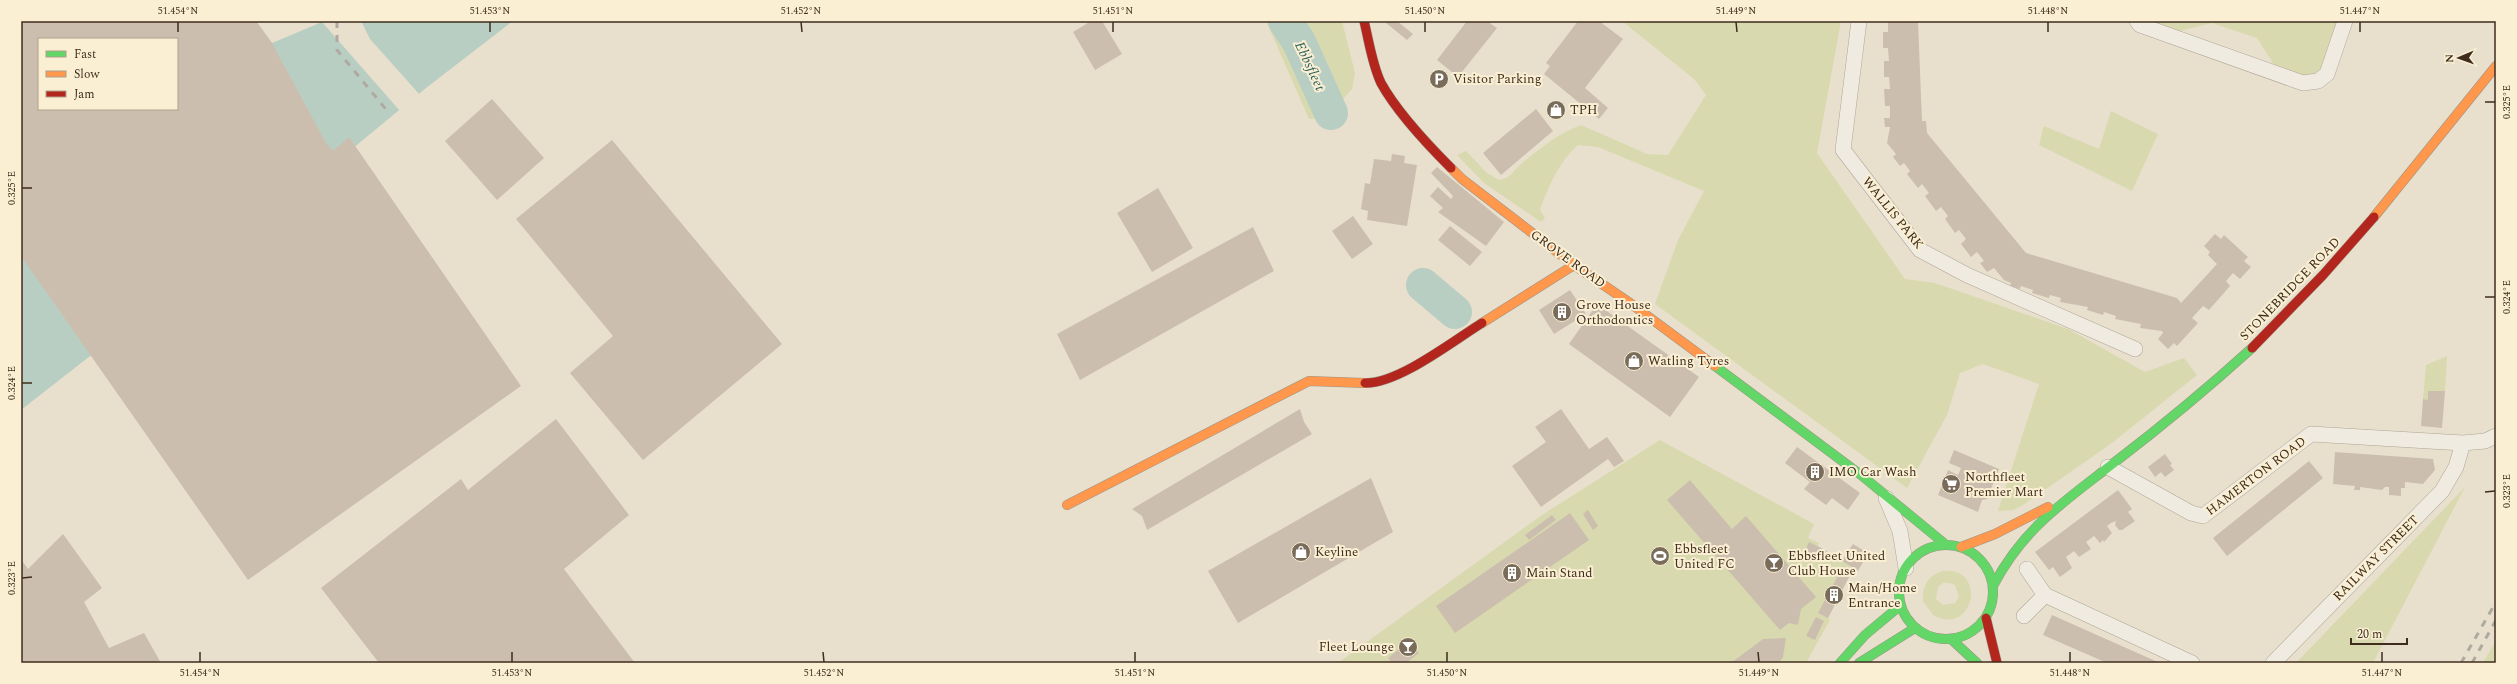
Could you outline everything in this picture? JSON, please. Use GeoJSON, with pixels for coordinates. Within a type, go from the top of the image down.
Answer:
{"type":"FeatureCollection","features":[{"type":"Feature","properties":{"kind":"main road","name":"GROVE ROAD"},"geometry":{"type":"LineString","coordinates":[[1364,21],[1373,61],[1381,82],[1411,123],[1462,179],[1574,265],[1630,303],[1884,494],[1945,544]]}},
{"type":"Feature","properties":{"kind":"main road","name":"STONEBRIDGE ROAD"},"geometry":{"type":"LineString","coordinates":[[1993,586],[2003,565],[2021,542],[2068,496],[2108,467],[2202,392],[2260,340],[2330,268],[2397,192],[2496,66]]}},
{"type":"Feature","properties":{"kind":"main road"},"geometry":{"type":"LineString","coordinates":[[1067,505],[1309,381],[1376,383],[1412,367],[1574,265]]}},
{"type":"Feature","properties":{"kind":"main road","name":"STONEBRIDGE ROAD"},"geometry":{"type":"LineString","coordinates":[[1961,547],[1995,534],[2068,496]]}},
{"type":"Feature","properties":{"kind":"main road"},"geometry":{"type":"LineString","coordinates":[[1945,544],[1961,547],[1979,558],[1989,571],[1993,586],[1992,602],[1986,618],[1971,632],[1951,639],[1938,639],[1916,628],[1906,618],[1901,605],[1899,589],[1906,568],[1924,550],[1945,544]]}},
{"type":"Feature","properties":{"kind":"main road"},"geometry":{"type":"LineString","coordinates":[[1840,663],[1865,635],[1901,605]]}},
{"type":"Feature","properties":{"kind":"main road"},"geometry":{"type":"LineString","coordinates":[[1986,618],[1997,663]]}},
{"type":"Feature","properties":{"kind":"main road"},"geometry":{"type":"LineString","coordinates":[[1859,663],[1916,628]]}},
{"type":"Feature","properties":{"kind":"main road"},"geometry":{"type":"LineString","coordinates":[[1951,639],[1977,663]]}},
{"type":"Feature","properties":{"kind":"street","name":"WALLIS PARK"},"geometry":{"type":"LineString","coordinates":[[1860,21],[1843,150],[1920,250],[1967,275],[2135,349]]}},
{"type":"Feature","properties":{"kind":"street"},"geometry":{"type":"LineString","coordinates":[[2137,21],[2140,25],[2303,83],[2318,81],[2327,74],[2345,21]]}},
{"type":"Feature","properties":{"kind":"street","name":"HAMERTON ROAD"},"geometry":{"type":"LineString","coordinates":[[2108,467],[2191,513],[2203,516],[2311,434],[2462,443]]}},
{"type":"Feature","properties":{"kind":"street"},"geometry":{"type":"LineString","coordinates":[[2462,443],[2485,441],[2496,436]]}},
{"type":"Feature","properties":{"kind":"street","name":"RAILWAY STREET"},"geometry":{"type":"LineString","coordinates":[[2273,663],[2442,492],[2456,467],[2462,443]]}},
{"type":"Feature","properties":{"kind":"street","name":"GROVE ROAD"},"geometry":{"type":"LineString","coordinates":[[1884,494],[1900,531],[1906,568]]}},
{"type":"Feature","properties":{"kind":"street"},"geometry":{"type":"LineString","coordinates":[[2027,569],[2045,594],[2192,663]]}},
{"type":"Feature","properties":{"kind":"street"},"geometry":{"type":"LineString","coordinates":[[2024,616],[2045,594]]}},
{"type":"Feature","properties":{"kind":"green space"},"geometry":{"type":"Polygon","coordinates":[[[1266,21],[1342,21],[1355,73],[1352,89],[1326,118],[1309,119],[1266,21]]]}},
{"type":"Feature","properties":{"kind":"green space"},"geometry":{"type":"Polygon","coordinates":[[[1622,21],[1841,21],[1817,153],[1905,279],[1935,283],[2068,329],[2145,372],[2184,358],[2197,375],[2112,443],[2023,505],[2013,510],[1998,511],[2039,384],[1983,364],[1960,373],[1947,415],[1907,488],[1655,304],[1678,240],[1704,191],[1598,147],[1578,145],[1565,159],[1551,183],[1540,210],[1545,218],[1541,222],[1484,183],[1457,155],[1466,151],[1487,173],[1499,180],[1509,176],[1521,164],[1550,142],[1565,132],[1581,125],[1647,154],[1668,155],[1706,95],[1694,79],[1622,21]]]}},
{"type":"Feature","properties":{"kind":"green space"},"geometry":{"type":"Polygon","coordinates":[[[2149,21],[2340,21],[2324,69],[2314,76],[2302,76],[2275,66],[2257,38],[2212,23],[2180,31],[2149,21]]]}},
{"type":"Feature","properties":{"kind":"green space"},"geometry":{"type":"Polygon","coordinates":[[[2111,111],[2158,134],[2132,191],[2039,145],[2044,126],[2099,149],[2111,111]]]}},
{"type":"Feature","properties":{"kind":"green space"},"geometry":{"type":"Polygon","coordinates":[[[2447,356],[2445,391],[2429,391],[2428,400],[2423,399],[2426,365],[2447,356]]]}},
{"type":"Feature","properties":{"kind":"green space","name":"Ebbsfleet United FC"},"geometry":{"type":"Polygon","coordinates":[[[1660,440],[1814,524],[1808,538],[1819,543],[1818,546],[1851,566],[1846,575],[1849,577],[1828,618],[1830,620],[1806,663],[1338,663],[1542,515],[1660,440]]]}},
{"type":"Feature","properties":{"kind":"green space"},"geometry":{"type":"Polygon","coordinates":[[[2465,487],[2373,663],[2296,663],[2465,487]]]}},
{"type":"Feature","properties":{"kind":"green space"},"geometry":{"type":"Polygon","coordinates":[[[1943,571],[1957,573],[1966,579],[1971,589],[1970,600],[1966,610],[1958,617],[1947,620],[1933,615],[1923,601],[1927,582],[1933,575],[1943,571]],[[1943,583],[1938,587],[1936,599],[1943,605],[1955,603],[1959,597],[1955,585],[1943,583]]]}},
{"type":"Feature","properties":{"kind":"green space"},"geometry":{"type":"Polygon","coordinates":[[[2496,641],[2496,663],[2483,663],[2496,641]]]}},
{"type":"Feature","properties":{"kind":"shaded area"},"geometry":{"type":"Polygon","coordinates":[[[21,21],[513,21],[426,88],[295,196],[21,410],[21,21]]]}},
{"type":"Feature","properties":{"kind":"pier"},"geometry":{"type":"Polygon","coordinates":[[[256,21],[361,21],[370,39],[420,95],[400,111],[322,22],[272,43],[256,21]]]}},
{"type":"Feature","properties":{"kind":"building"},"geometry":{"type":"Polygon","coordinates":[[[21,21],[256,21],[272,43],[326,143],[333,151],[349,137],[521,386],[248,580],[21,256],[21,21]]]}},
{"type":"Feature","properties":{"kind":"building"},"geometry":{"type":"Polygon","coordinates":[[[1091,21],[1102,21],[1122,54],[1095,70],[1073,32],[1091,21]]]}},
{"type":"Feature","properties":{"kind":"building"},"geometry":{"type":"Polygon","coordinates":[[[1388,21],[1397,21],[1413,34],[1407,40],[1386,23],[1388,21]]]}},
{"type":"Feature","properties":{"kind":"building"},"geometry":{"type":"Polygon","coordinates":[[[1467,21],[1487,21],[1497,28],[1458,77],[1437,60],[1467,21]]]}},
{"type":"Feature","properties":{"kind":"building"},"geometry":{"type":"Polygon","coordinates":[[[1578,21],[1599,21],[1623,39],[1585,88],[1608,108],[1599,119],[1544,74],[1550,66],[1546,63],[1578,21]]]}},
{"type":"Feature","properties":{"kind":"building"},"geometry":{"type":"Polygon","coordinates":[[[1888,21],[1918,21],[1922,121],[1926,121],[1927,133],[2026,253],[2177,298],[2181,303],[2217,264],[2208,255],[2210,252],[2204,246],[2215,234],[2221,239],[2224,235],[2248,257],[2244,261],[2251,267],[2240,279],[2233,273],[2226,281],[2230,286],[2209,310],[2203,306],[2192,318],[2198,323],[2177,346],[2174,343],[2168,349],[2158,339],[2163,333],[2162,331],[2140,328],[2141,324],[2115,319],[2116,316],[2104,312],[2103,315],[2087,310],[2088,307],[2060,302],[2061,298],[2050,295],[2049,298],[2032,293],[2033,290],[2021,286],[2020,289],[2010,286],[2011,283],[2004,280],[1994,268],[1987,272],[1980,263],[1984,261],[1977,252],[1971,257],[1961,244],[1966,239],[1959,230],[1955,233],[1945,219],[1948,216],[1941,207],[1936,211],[1925,196],[1929,193],[1922,184],[1918,188],[1907,174],[1910,171],[1904,163],[1900,166],[1893,157],[1896,154],[1887,143],[1890,127],[1885,127],[1884,118],[1890,118],[1890,106],[1885,106],[1884,89],[1890,89],[1889,77],[1884,77],[1884,61],[1889,61],[1888,48],[1883,48],[1883,32],[1888,32],[1888,21]]]}},
{"type":"Feature","properties":{"kind":"building"},"geometry":{"type":"Polygon","coordinates":[[[492,99],[544,158],[497,200],[445,141],[492,99]]]}},
{"type":"Feature","properties":{"kind":"building"},"geometry":{"type":"Polygon","coordinates":[[[1536,109],[1553,131],[1501,175],[1483,153],[1536,109]]]}},
{"type":"Feature","properties":{"kind":"building"},"geometry":{"type":"Polygon","coordinates":[[[612,140],[782,344],[643,460],[570,373],[613,336],[516,219],[612,140]]]}},
{"type":"Feature","properties":{"kind":"building"},"geometry":{"type":"Polygon","coordinates":[[[1392,154],[1405,156],[1404,163],[1417,165],[1407,226],[1367,220],[1368,211],[1361,209],[1365,183],[1370,184],[1374,159],[1391,161],[1392,154]]]}},
{"type":"Feature","properties":{"kind":"building"},"geometry":{"type":"Polygon","coordinates":[[[1437,167],[1504,222],[1486,246],[1438,212],[1443,208],[1430,196],[1438,187],[1451,199],[1453,196],[1431,173],[1437,167]]]}},
{"type":"Feature","properties":{"kind":"building"},"geometry":{"type":"Polygon","coordinates":[[[1158,188],[1193,248],[1152,272],[1117,213],[1158,188]]]}},
{"type":"Feature","properties":{"kind":"building"},"geometry":{"type":"Polygon","coordinates":[[[1353,216],[1373,244],[1352,259],[1332,231],[1353,216]]]}},
{"type":"Feature","properties":{"kind":"building"},"geometry":{"type":"Polygon","coordinates":[[[1450,226],[1482,252],[1470,266],[1438,240],[1450,226]]]}},
{"type":"Feature","properties":{"kind":"building"},"geometry":{"type":"Polygon","coordinates":[[[1253,227],[1274,271],[1080,380],[1057,334],[1253,227]]]}},
{"type":"Feature","properties":{"kind":"building","name":"Grove House Orthodontics"},"geometry":{"type":"Polygon","coordinates":[[[1570,290],[1586,314],[1554,334],[1539,310],[1570,290]]]}},
{"type":"Feature","properties":{"kind":"building","name":"Watling Tyres"},"geometry":{"type":"Polygon","coordinates":[[[1597,304],[1699,377],[1670,417],[1569,344],[1597,304]]]}},
{"type":"Feature","properties":{"kind":"building"},"geometry":{"type":"Polygon","coordinates":[[[2428,391],[2445,391],[2442,428],[2421,426],[2423,399],[2428,400],[2428,391]]]}},
{"type":"Feature","properties":{"kind":"building"},"geometry":{"type":"Polygon","coordinates":[[[1300,409],[1304,422],[1312,434],[1147,530],[1142,516],[1132,509],[1300,409]]]}},
{"type":"Feature","properties":{"kind":"building"},"geometry":{"type":"Polygon","coordinates":[[[1561,409],[1589,449],[1607,437],[1624,461],[1614,467],[1608,459],[1541,507],[1512,466],[1546,442],[1535,427],[1561,409]]]}},
{"type":"Feature","properties":{"kind":"building"},"geometry":{"type":"Polygon","coordinates":[[[556,419],[629,515],[564,569],[635,663],[379,663],[321,588],[461,479],[468,490],[556,419]]]}},
{"type":"Feature","properties":{"kind":"building","name":"IMO Car Wash"},"geometry":{"type":"Polygon","coordinates":[[[1797,447],[1860,493],[1848,510],[1832,498],[1826,505],[1804,489],[1810,482],[1785,463],[1797,447]]]}},
{"type":"Feature","properties":{"kind":"building"},"geometry":{"type":"Polygon","coordinates":[[[1954,450],[1999,469],[1987,499],[1982,500],[1978,512],[1938,495],[1948,470],[1958,475],[1961,468],[1949,463],[1954,450]]]}},
{"type":"Feature","properties":{"kind":"building"},"geometry":{"type":"Polygon","coordinates":[[[2335,452],[2433,459],[2435,470],[2423,484],[2405,482],[2405,488],[2401,488],[2401,496],[2389,495],[2389,487],[2385,487],[2382,490],[2360,487],[2360,490],[2354,490],[2355,486],[2333,484],[2335,452]]]}},
{"type":"Feature","properties":{"kind":"building"},"geometry":{"type":"Polygon","coordinates":[[[2165,454],[2174,470],[2165,477],[2161,472],[2155,477],[2148,467],[2165,454]]]}},
{"type":"Feature","properties":{"kind":"building"},"geometry":{"type":"Polygon","coordinates":[[[2309,461],[2323,478],[2227,556],[2213,538],[2309,461]]]}},
{"type":"Feature","properties":{"kind":"building","name":"Keyline"},"geometry":{"type":"Polygon","coordinates":[[[1371,478],[1393,532],[1238,623],[1208,571],[1371,478]]]}},
{"type":"Feature","properties":{"kind":"building"},"geometry":{"type":"Polygon","coordinates":[[[1690,480],[1732,529],[1746,516],[1816,597],[1801,609],[1798,625],[1789,623],[1780,630],[1667,500],[1690,480]]]}},
{"type":"Feature","properties":{"kind":"building"},"geometry":{"type":"Polygon","coordinates":[[[2118,490],[2132,509],[2128,512],[2135,521],[2122,530],[2119,530],[2115,525],[2116,521],[2111,523],[2107,526],[2112,533],[2104,542],[2103,540],[2100,543],[2094,536],[2086,542],[2091,549],[2079,557],[2074,551],[2066,557],[2072,568],[2060,577],[2053,567],[2049,570],[2035,552],[2118,490]]]}},
{"type":"Feature","properties":{"kind":"building"},"geometry":{"type":"Polygon","coordinates":[[[1588,510],[1598,526],[1593,530],[1583,514],[1588,510]]]}},
{"type":"Feature","properties":{"kind":"building","name":"Main Stand"},"geometry":{"type":"Polygon","coordinates":[[[1570,513],[1589,540],[1455,633],[1436,606],[1570,513]]]}},
{"type":"Feature","properties":{"kind":"building"},"geometry":{"type":"Polygon","coordinates":[[[1552,515],[1556,520],[1529,540],[1525,535],[1552,515]]]}},
{"type":"Feature","properties":{"kind":"building"},"geometry":{"type":"Polygon","coordinates":[[[63,534],[102,588],[84,602],[109,648],[144,633],[161,663],[21,663],[21,559],[28,569],[63,534]]]}},
{"type":"Feature","properties":{"kind":"building"},"geometry":{"type":"Polygon","coordinates":[[[1809,542],[1827,551],[1822,562],[1804,553],[1809,542]]]}},
{"type":"Feature","properties":{"kind":"building"},"geometry":{"type":"Polygon","coordinates":[[[1853,544],[1868,553],[1858,571],[1842,561],[1853,544]]]}},
{"type":"Feature","properties":{"kind":"building","name":"Main/Home Entrance"},"geometry":{"type":"Polygon","coordinates":[[[1840,572],[1849,577],[1828,618],[1818,613],[1840,572]]]}},
{"type":"Feature","properties":{"kind":"building"},"geometry":{"type":"Polygon","coordinates":[[[2052,615],[2160,663],[2107,663],[2043,635],[2052,615]]]}},
{"type":"Feature","properties":{"kind":"building"},"geometry":{"type":"Polygon","coordinates":[[[1816,617],[1824,621],[1815,640],[1806,636],[1816,617]]]}},
{"type":"Feature","properties":{"kind":"building"},"geometry":{"type":"Polygon","coordinates":[[[1786,638],[1783,657],[1779,663],[1731,663],[1763,639],[1786,638]]]}},
{"type":"Feature","properties":{"kind":"building","name":"Fleet Lounge"},"geometry":{"type":"Polygon","coordinates":[[[1409,641],[1419,653],[1406,663],[1392,663],[1388,658],[1409,641]]]}},
{"type":"Feature","properties":{"kind":"waterway","name":"Ebbsfleet"},"geometry":{"type":"LineString","coordinates":[[1285,21],[1299,42],[1331,113]]}},
{"type":"Feature","properties":{"kind":"waterway","name":"Ebbsfleet"},"geometry":{"type":"LineString","coordinates":[[1423,285],[1455,312]]}},
{"type":"Feature","properties":{"kind":"railway"},"geometry":{"type":"LineString","coordinates":[[337,21],[337,50],[389,113]]}},
{"type":"Feature","properties":{"kind":"railway"},"geometry":{"type":"LineString","coordinates":[[2461,663],[2496,602]]}},
{"type":"Feature","properties":{"kind":"railway"},"geometry":{"type":"LineString","coordinates":[[2472,663],[2496,620]]}},
{"type":"Feature","properties":{"kind":"traffic: fast"},"geometry":{"type":"LineString","coordinates":[[1993,586],[2005,565],[2018,547],[2046,517],[2167,421],[2219,378],[2252,348]]}},
{"type":"Feature","properties":{"kind":"traffic: fast"},"geometry":{"type":"LineString","coordinates":[[1715,366],[1861,475],[1945,544]]}},
{"type":"Feature","properties":{"kind":"traffic: fast"},"geometry":{"type":"LineString","coordinates":[[1946,545],[1964,549],[1979,559],[1989,574],[1993,592],[1989,610],[1979,625],[1964,635],[1946,639],[1928,635],[1913,625],[1903,610],[1899,592],[1903,574],[1913,559],[1928,549],[1946,545]]}},
{"type":"Feature","properties":{"kind":"traffic: fast"},"geometry":{"type":"LineString","coordinates":[[1840,663],[1865,635],[1901,605]]}},
{"type":"Feature","properties":{"kind":"traffic: fast"},"geometry":{"type":"LineString","coordinates":[[1859,663],[1915,628]]}},
{"type":"Feature","properties":{"kind":"traffic: fast"},"geometry":{"type":"LineString","coordinates":[[1951,639],[1977,663]]}},
{"type":"Feature","properties":{"kind":"traffic: slow"},"geometry":{"type":"LineString","coordinates":[[2374,217],[2496,66]]}},
{"type":"Feature","properties":{"kind":"traffic: slow"},"geometry":{"type":"LineString","coordinates":[[1451,168],[1462,179],[1574,265],[1630,303],[1715,366]]}},
{"type":"Feature","properties":{"kind":"traffic: slow"},"geometry":{"type":"LineString","coordinates":[[1482,323],[1574,265]]}},
{"type":"Feature","properties":{"kind":"traffic: slow"},"geometry":{"type":"LineString","coordinates":[[1067,505],[1309,381],[1365,383]]}},
{"type":"Feature","properties":{"kind":"traffic: slow"},"geometry":{"type":"LineString","coordinates":[[1961,547],[1995,534],[2048,507]]}},
{"type":"Feature","properties":{"kind":"traffic: jam"},"geometry":{"type":"LineString","coordinates":[[1364,21],[1373,60],[1381,83],[1404,116],[1451,168]]}},
{"type":"Feature","properties":{"kind":"traffic: jam"},"geometry":{"type":"LineString","coordinates":[[2252,348],[2323,275],[2374,217]]}},
{"type":"Feature","properties":{"kind":"traffic: jam"},"geometry":{"type":"LineString","coordinates":[[1365,383],[1393,377],[1409,369],[1482,323]]}},
{"type":"Feature","properties":{"kind":"traffic: jam"},"geometry":{"type":"LineString","coordinates":[[1986,618],[1997,663]]}},
{"type":"Feature","properties":{"kind":"place","name":"Visitor Parking"},"geometry":{"type":"Point","coordinates":[1439,79]}},
{"type":"Feature","properties":{"kind":"place","name":"TPH"},"geometry":{"type":"Point","coordinates":[1556,110]}},
{"type":"Feature","properties":{"kind":"place","name":"Grove House Orthodontics"},"geometry":{"type":"Point","coordinates":[1562,312]}},
{"type":"Feature","properties":{"kind":"place","name":"Watling Tyres"},"geometry":{"type":"Point","coordinates":[1634,361]}},
{"type":"Feature","properties":{"kind":"place","name":"IMO Car Wash"},"geometry":{"type":"Point","coordinates":[1815,472]}},
{"type":"Feature","properties":{"kind":"place","name":"Northfleet Premier Mart"},"geometry":{"type":"Point","coordinates":[1951,484]}},
{"type":"Feature","properties":{"kind":"place","name":"Keyline"},"geometry":{"type":"Point","coordinates":[1301,552]}},
{"type":"Feature","properties":{"kind":"place","name":"Ebbsfleet United FC"},"geometry":{"type":"Point","coordinates":[1660,556]}},
{"type":"Feature","properties":{"kind":"place","name":"Ebbsfleet United Club House"},"geometry":{"type":"Point","coordinates":[1774,563]}},
{"type":"Feature","properties":{"kind":"place","name":"Main Stand"},"geometry":{"type":"Point","coordinates":[1512,573]}},
{"type":"Feature","properties":{"kind":"place","name":"Main/Home Entrance"},"geometry":{"type":"Point","coordinates":[1834,595]}},
{"type":"Feature","properties":{"kind":"place","name":"Fleet Lounge"},"geometry":{"type":"Point","coordinates":[1408,647]}}]}
